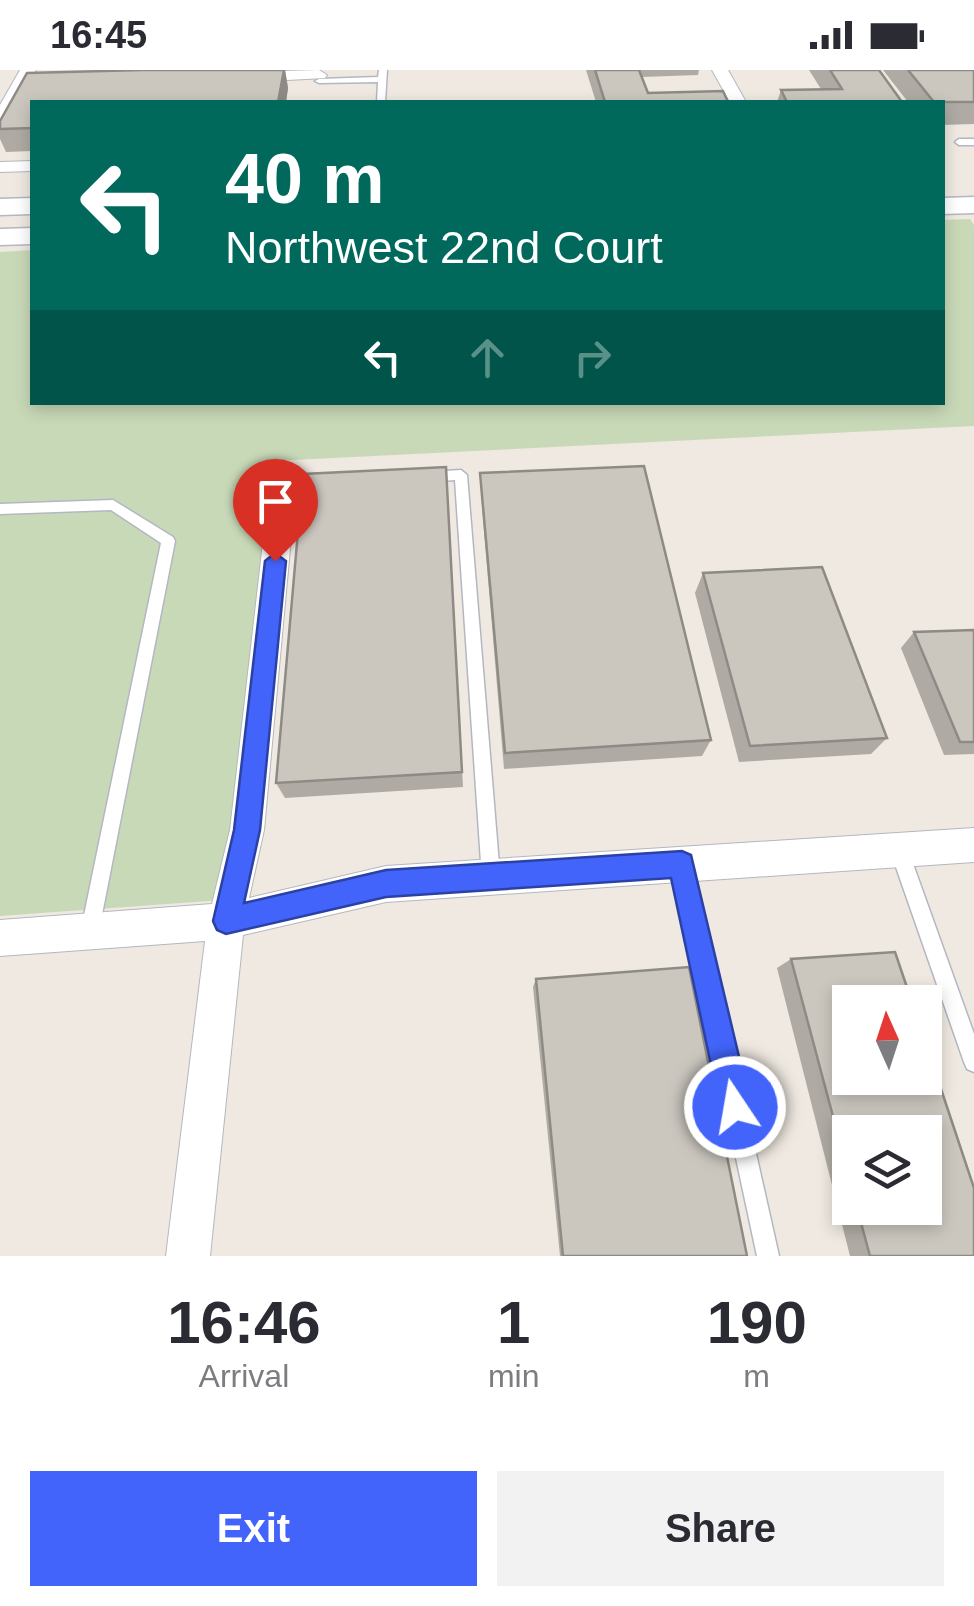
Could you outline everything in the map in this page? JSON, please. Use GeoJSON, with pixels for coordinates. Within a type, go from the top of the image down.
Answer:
{"type":"FeatureCollection","features":[{"type":"Feature","properties":{"kind":"main road"},"geometry":{"type":"LineString","coordinates":[[945,206],[974,205]]}},
{"type":"Feature","properties":{"kind":"main road"},"geometry":{"type":"LineString","coordinates":[[0,207],[30,206]]}},
{"type":"Feature","properties":{"kind":"main road"},"geometry":{"type":"LineString","coordinates":[[0,237],[30,236]]}},
{"type":"Feature","properties":{"kind":"street"},"geometry":{"type":"LineString","coordinates":[[720,70],[737,100]]}},
{"type":"Feature","properties":{"kind":"street"},"geometry":{"type":"LineString","coordinates":[[240,78],[319,75],[316,100]]}},
{"type":"Feature","properties":{"kind":"street"},"geometry":{"type":"LineString","coordinates":[[1,116],[30,79]]}},
{"type":"Feature","properties":{"kind":"street"},"geometry":{"type":"LineString","coordinates":[[0,167],[30,166]]}},
{"type":"Feature","properties":{"kind":"street"},"geometry":{"type":"LineString","coordinates":[[188,1256],[226,921],[247,830],[290,480]]}},
{"type":"Feature","properties":{"kind":"street"},"geometry":{"type":"LineString","coordinates":[[0,938],[226,921],[386,884],[974,845]]}},
{"type":"Feature","properties":{"kind":"lane"},"geometry":{"type":"LineString","coordinates":[[319,75],[383,74],[381,100]]}},
{"type":"Feature","properties":{"kind":"lane"},"geometry":{"type":"LineString","coordinates":[[958,142],[974,142]]}},
{"type":"Feature","properties":{"kind":"lane"},"geometry":{"type":"LineString","coordinates":[[402,478],[462,475],[491,877]]}},
{"type":"Feature","properties":{"kind":"lane"},"geometry":{"type":"LineString","coordinates":[[0,509],[113,505],[168,540],[90,932]]}},
{"type":"Feature","properties":{"kind":"lane"},"geometry":{"type":"LineString","coordinates":[[899,850],[974,1062]]}},
{"type":"Feature","properties":{"kind":"lane"},"geometry":{"type":"LineString","coordinates":[[682,864],[768,1256]]}},
{"type":"Feature","properties":{"kind":"green space"},"geometry":{"type":"Polygon","coordinates":[[[970,219],[974,225],[974,426],[273,461],[223,900],[0,916],[0,252],[30,250],[30,405],[945,405],[945,220],[970,219]]]}},
{"type":"Feature","properties":{"kind":"building"},"geometry":{"type":"Polygon","coordinates":[[[284,70],[278,100],[30,100],[30,128],[0,129],[0,121],[27,73],[284,70]]]}},
{"type":"Feature","properties":{"kind":"building"},"geometry":{"type":"Polygon","coordinates":[[[595,70],[639,70],[648,93],[723,91],[727,100],[604,100],[595,70]]]}},
{"type":"Feature","properties":{"kind":"building"},"geometry":{"type":"Polygon","coordinates":[[[830,70],[879,70],[901,100],[786,100],[781,90],[842,89],[830,70]]]}},
{"type":"Feature","properties":{"kind":"building"},"geometry":{"type":"Polygon","coordinates":[[[908,70],[974,70],[974,102],[932,100],[908,70]]]}},
{"type":"Feature","properties":{"kind":"building"},"geometry":{"type":"Polygon","coordinates":[[[644,466],[711,740],[505,753],[480,473],[644,466]]]}},
{"type":"Feature","properties":{"kind":"building"},"geometry":{"type":"Polygon","coordinates":[[[446,467],[462,772],[276,783],[303,474],[446,467]]]}},
{"type":"Feature","properties":{"kind":"building"},"geometry":{"type":"Polygon","coordinates":[[[822,567],[887,738],[750,746],[703,573],[822,567]]]}},
{"type":"Feature","properties":{"kind":"building"},"geometry":{"type":"Polygon","coordinates":[[[974,630],[974,742],[960,742],[914,632],[974,630]]]}},
{"type":"Feature","properties":{"kind":"building"},"geometry":{"type":"Polygon","coordinates":[[[895,952],[906,985],[832,985],[832,1095],[942,1092],[974,1188],[974,1256],[870,1256],[862,1225],[942,1225],[942,1115],[833,1115],[791,959],[895,952]]]}},
{"type":"Feature","properties":{"kind":"building"},"geometry":{"type":"Polygon","coordinates":[[[689,967],[747,1256],[563,1256],[536,979],[689,967]]]}},
{"type":"Feature","properties":{"kind":"route"},"geometry":{"type":"LineString","coordinates":[[275,561],[247,830],[226,921],[386,884],[682,864],[735,1107]]}}]}
